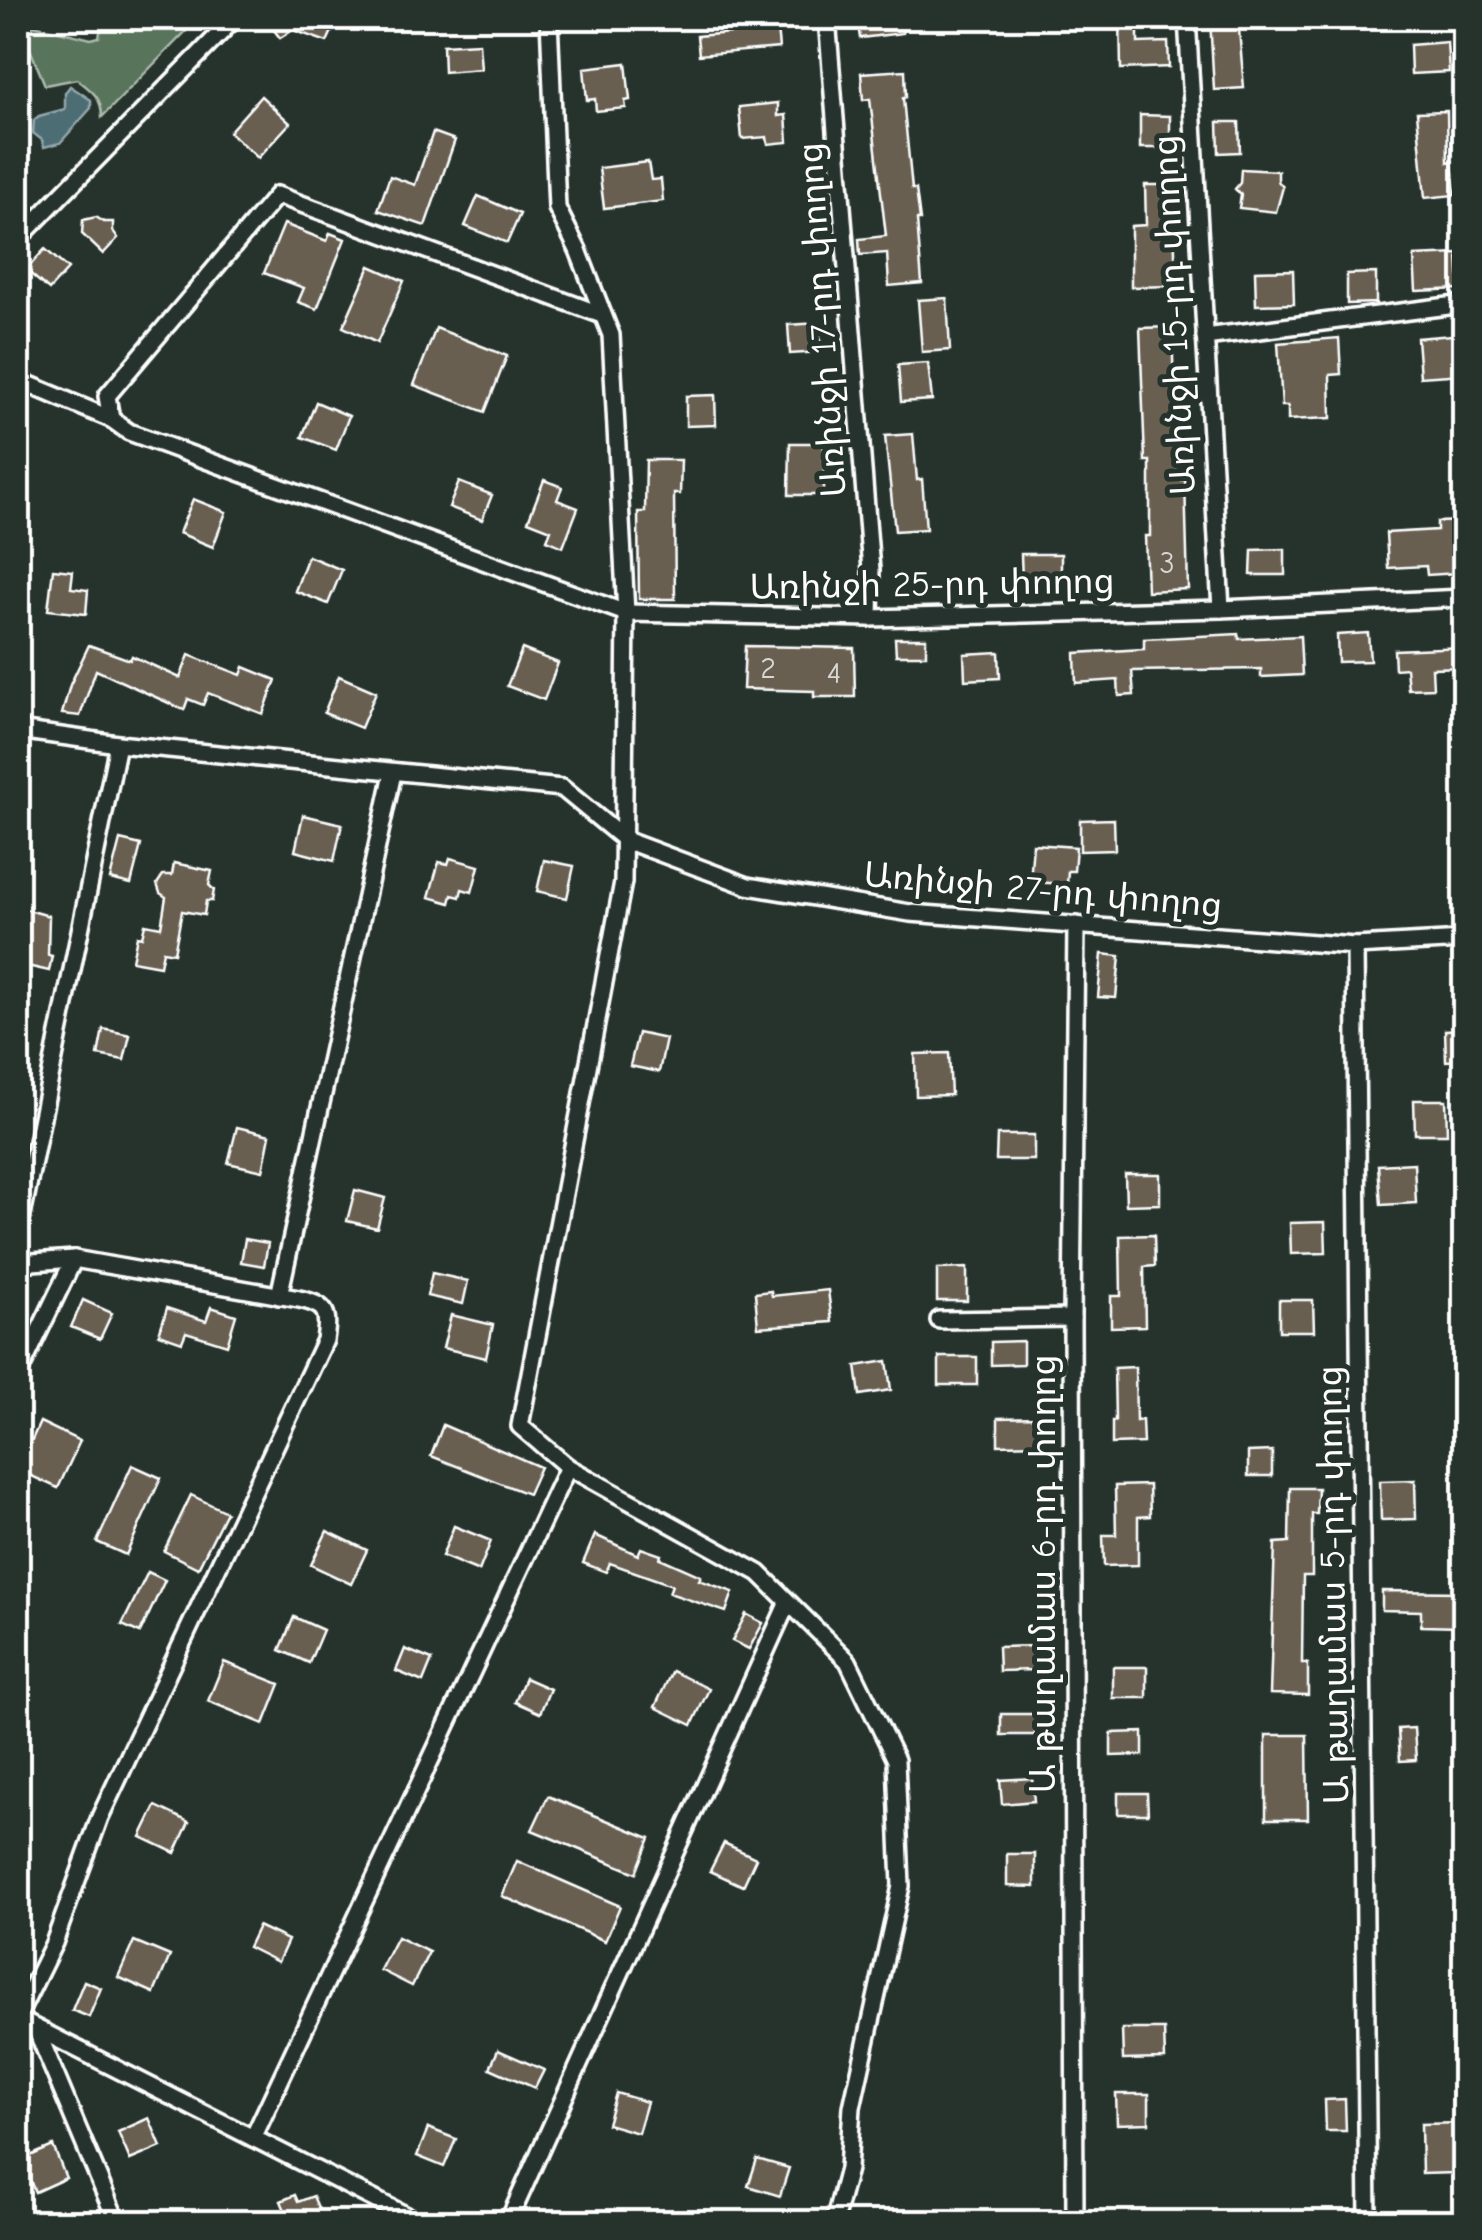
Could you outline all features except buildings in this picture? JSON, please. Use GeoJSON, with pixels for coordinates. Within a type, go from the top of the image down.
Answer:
{"type":"FeatureCollection","features":[{"type":"Feature","properties":{"kind":"street"},"geometry":{"type":"LineString","coordinates":[[18,239],[235,18]]}},
{"type":"Feature","properties":{"kind":"street"},"geometry":{"type":"LineString","coordinates":[[549,18],[557,208],[611,335],[626,613],[625,840],[624,882],[520,1426],[568,1468],[759,1573],[848,1661],[896,1760],[901,1886],[852,2107],[848,2169],[834,2222]]}},
{"type":"Feature","properties":{"kind":"street","name":"Առինջի 17-րդ փողոց"},"geometry":{"type":"LineString","coordinates":[[827,18],[871,570],[870,618]]}},
{"type":"Feature","properties":{"kind":"street","name":"Առինջի 15-րդ փողոց"},"geometry":{"type":"LineString","coordinates":[[1187,18],[1221,610]]}},
{"type":"Feature","properties":{"kind":"street"},"geometry":{"type":"LineString","coordinates":[[1461,18],[1464,84]]}},
{"type":"Feature","properties":{"kind":"street"},"geometry":{"type":"LineString","coordinates":[[111,419],[107,396],[277,195],[602,315]]}},
{"type":"Feature","properties":{"kind":"street"},"geometry":{"type":"LineString","coordinates":[[1206,337],[1464,304]]}},
{"type":"Feature","properties":{"kind":"street","name":"Առինջի 25-րդ փողոց"},"geometry":{"type":"LineString","coordinates":[[18,380],[111,419],[129,432],[626,613],[870,618],[1221,610],[1464,598]]}},
{"type":"Feature","properties":{"kind":"street","name":"Առինջի 27-րդ փողոց"},"geometry":{"type":"LineString","coordinates":[[18,730],[118,744],[562,788],[625,840],[748,886],[910,913],[1355,946],[1464,940]]}},
{"type":"Feature","properties":{"kind":"street"},"geometry":{"type":"LineString","coordinates":[[18,1236],[118,744]]}},
{"type":"Feature","properties":{"kind":"street"},"geometry":{"type":"LineString","coordinates":[[279,1296],[393,773]]}},
{"type":"Feature","properties":{"kind":"street","name":"Ա թաղամաս 6-րդ փողոց"},"geometry":{"type":"LineString","coordinates":[[1075,2222],[1072,1318],[1076,924]]}},
{"type":"Feature","properties":{"kind":"street","name":"Ա թաղամաս 5-րդ փողոց"},"geometry":{"type":"LineString","coordinates":[[1355,946],[1368,2222]]}},
{"type":"Feature","properties":{"kind":"street"},"geometry":{"type":"LineString","coordinates":[[18,1375],[74,1259]]}},
{"type":"Feature","properties":{"kind":"street"},"geometry":{"type":"LineString","coordinates":[[18,1263],[74,1259],[315,1302],[324,1309],[327,1322],[324,1340],[100,1816],[54,1944],[18,2018],[419,2222]]}},
{"type":"Feature","properties":{"kind":"street"},"geometry":{"type":"LineString","coordinates":[[938,1320],[1072,1318]]}},
{"type":"Feature","properties":{"kind":"street"},"geometry":{"type":"LineString","coordinates":[[253,2138],[568,1468]]}},
{"type":"Feature","properties":{"kind":"street"},"geometry":{"type":"LineString","coordinates":[[508,2222],[788,1602]]}},
{"type":"Feature","properties":{"kind":"street"},"geometry":{"type":"LineString","coordinates":[[38,2031],[117,2222]]}},
{"type":"Feature","properties":{"kind":"green space"},"geometry":{"type":"Polygon","coordinates":[[[103,18],[145,18],[191,26],[102,117],[98,99],[77,79],[45,85],[23,32],[34,25],[91,39],[99,37],[103,18]]]}},
{"type":"Feature","properties":{"kind":"water"},"geometry":{"type":"Polygon","coordinates":[[[70,86],[91,100],[91,108],[60,143],[44,147],[33,133],[34,120],[65,109],[65,93],[70,86]]]}}]}
